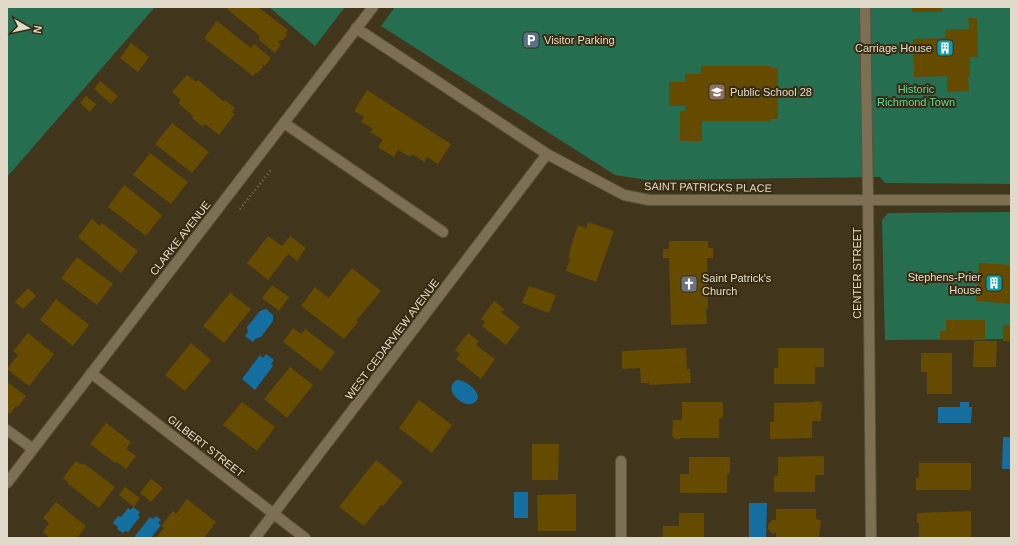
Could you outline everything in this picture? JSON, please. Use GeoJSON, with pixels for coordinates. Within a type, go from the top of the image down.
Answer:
{"type":"FeatureCollection","features":[{"type":"Feature","properties":{"kind":"street","name":"CLARKE AVENUE"},"geometry":{"type":"LineString","coordinates":[[7,483],[372,7]]}},
{"type":"Feature","properties":{"kind":"street","name":"CENTER STREET"},"geometry":{"type":"LineString","coordinates":[[865,7],[871,538]]}},
{"type":"Feature","properties":{"kind":"street","name":"SAINT PATRICKS PLACE"},"geometry":{"type":"LineString","coordinates":[[356,28],[547,154],[624,195],[649,200],[1011,200]]}},
{"type":"Feature","properties":{"kind":"street"},"geometry":{"type":"LineString","coordinates":[[284,123],[444,232]]}},
{"type":"Feature","properties":{"kind":"street","name":"WEST CEDARVIEW AVENUE"},"geometry":{"type":"LineString","coordinates":[[255,538],[547,154]]}},
{"type":"Feature","properties":{"kind":"street","name":"GILBERT STREET"},"geometry":{"type":"LineString","coordinates":[[91,373],[305,538]]}},
{"type":"Feature","properties":{"kind":"street"},"geometry":{"type":"LineString","coordinates":[[7,430],[33,449]]}},
{"type":"Feature","properties":{"kind":"street"},"geometry":{"type":"LineString","coordinates":[[621,461],[621,538]]}},
{"type":"Feature","properties":{"kind":"path"},"geometry":{"type":"LineString","coordinates":[[240,209],[271,170]]}},
{"type":"Feature","properties":{"kind":"green space"},"geometry":{"type":"Polygon","coordinates":[[[7,7],[155,7],[7,177],[7,7]]]}},
{"type":"Feature","properties":{"kind":"green space"},"geometry":{"type":"Polygon","coordinates":[[[269,7],[345,7],[315,46],[269,7]]]}},
{"type":"Feature","properties":{"kind":"green space","name":"Historic Richmond Town"},"geometry":{"type":"Polygon","coordinates":[[[395,7],[1011,7],[1011,184],[885,183],[880,177],[647,180],[615,175],[381,26],[395,7]]]}},
{"type":"Feature","properties":{"kind":"green space"},"geometry":{"type":"Polygon","coordinates":[[[1011,212],[1011,339],[885,340],[882,220],[888,213],[1011,212]]]}},
{"type":"Feature","properties":{"kind":"water"},"geometry":{"type":"Polygon","coordinates":[[[266,309],[273,315],[273,321],[261,337],[255,339],[253,342],[245,336],[248,332],[247,327],[260,311],[266,309]]]}},
{"type":"Feature","properties":{"kind":"water"},"geometry":{"type":"Polygon","coordinates":[[[266,354],[274,360],[271,364],[273,366],[255,390],[242,379],[260,355],[263,358],[266,354]]]}},
{"type":"Feature","properties":{"kind":"water"},"geometry":{"type":"Polygon","coordinates":[[[457,380],[467,383],[473,388],[478,397],[475,402],[470,404],[458,400],[452,390],[452,384],[457,380]]]}},
{"type":"Feature","properties":{"kind":"water"},"geometry":{"type":"Polygon","coordinates":[[[960,402],[969,402],[969,407],[972,407],[971,423],[938,423],[938,407],[960,407],[960,402]]]}},
{"type":"Feature","properties":{"kind":"water"},"geometry":{"type":"Polygon","coordinates":[[[1003,437],[1011,437],[1011,469],[1002,469],[1003,437]]]}},
{"type":"Feature","properties":{"kind":"water"},"geometry":{"type":"Polygon","coordinates":[[[514,492],[528,492],[528,518],[514,518],[514,492]]]}},
{"type":"Feature","properties":{"kind":"water"},"geometry":{"type":"Polygon","coordinates":[[[749,503],[767,503],[766,538],[749,538],[749,503]]]}},
{"type":"Feature","properties":{"kind":"water"},"geometry":{"type":"Polygon","coordinates":[[[133,507],[140,512],[138,515],[140,517],[128,532],[125,531],[123,533],[117,529],[118,527],[113,523],[118,516],[121,517],[128,508],[131,510],[133,507]]]}},
{"type":"Feature","properties":{"kind":"water"},"geometry":{"type":"Polygon","coordinates":[[[156,516],[161,520],[158,523],[161,525],[151,538],[137,538],[135,536],[150,517],[153,519],[156,516]]]}},
{"type":"Feature","properties":{"kind":"building"},"geometry":{"type":"Polygon","coordinates":[[[228,7],[258,7],[288,30],[286,32],[287,35],[283,40],[278,42],[281,44],[275,53],[258,39],[260,36],[227,9],[228,7]]]}},
{"type":"Feature","properties":{"kind":"building"},"geometry":{"type":"Polygon","coordinates":[[[912,7],[943,7],[942,12],[912,12],[912,7]]]}},
{"type":"Feature","properties":{"kind":"building","name":"Carriage House"},"geometry":{"type":"Polygon","coordinates":[[[968,18],[977,18],[978,57],[970,57],[970,77],[968,77],[969,91],[947,92],[947,76],[914,77],[913,39],[945,38],[945,30],[969,29],[968,18]]]}},
{"type":"Feature","properties":{"kind":"building"},"geometry":{"type":"Polygon","coordinates":[[[217,21],[251,48],[254,44],[271,58],[265,66],[262,64],[263,67],[258,73],[255,73],[253,76],[204,38],[217,21]]]}},
{"type":"Feature","properties":{"kind":"building"},"geometry":{"type":"Polygon","coordinates":[[[131,43],[149,57],[138,72],[120,58],[131,43]]]}},
{"type":"Feature","properties":{"kind":"building"},"geometry":{"type":"Polygon","coordinates":[[[701,66],[771,66],[771,68],[778,68],[778,119],[771,119],[771,121],[702,121],[702,141],[680,141],[680,111],[685,111],[685,106],[669,106],[669,82],[685,82],[685,74],[701,74],[701,66]]]}},
{"type":"Feature","properties":{"kind":"building"},"geometry":{"type":"Polygon","coordinates":[[[187,75],[196,82],[198,80],[223,101],[225,100],[235,108],[232,112],[235,114],[219,135],[205,124],[203,127],[192,118],[193,116],[178,103],[181,100],[172,92],[187,75]]]}},
{"type":"Feature","properties":{"kind":"building"},"geometry":{"type":"Polygon","coordinates":[[[100,81],[118,96],[111,104],[94,89],[100,81]]]}},
{"type":"Feature","properties":{"kind":"building"},"geometry":{"type":"Polygon","coordinates":[[[367,90],[451,144],[438,164],[427,157],[424,162],[412,154],[410,157],[398,150],[394,157],[378,147],[383,140],[370,132],[373,129],[361,122],[364,117],[354,111],[367,90]]]}},
{"type":"Feature","properties":{"kind":"building"},"geometry":{"type":"Polygon","coordinates":[[[86,96],[96,104],[90,112],[80,103],[86,96]]]}},
{"type":"Feature","properties":{"kind":"building"},"geometry":{"type":"Polygon","coordinates":[[[172,123],[209,152],[192,173],[155,144],[172,123]]]}},
{"type":"Feature","properties":{"kind":"building"},"geometry":{"type":"Polygon","coordinates":[[[150,153],[188,182],[171,204],[133,175],[150,153]]]}},
{"type":"Feature","properties":{"kind":"building"},"geometry":{"type":"Polygon","coordinates":[[[124,185],[162,215],[146,236],[108,207],[124,185]]]}},
{"type":"Feature","properties":{"kind":"building"},"geometry":{"type":"Polygon","coordinates":[[[92,219],[100,226],[102,223],[138,251],[121,273],[78,237],[92,219]]]}},
{"type":"Feature","properties":{"kind":"building"},"geometry":{"type":"Polygon","coordinates":[[[588,222],[614,231],[596,282],[566,271],[570,259],[568,258],[569,253],[578,225],[586,228],[588,222]]]}},
{"type":"Feature","properties":{"kind":"building"},"geometry":{"type":"Polygon","coordinates":[[[268,236],[282,246],[290,236],[306,248],[297,261],[288,254],[268,280],[247,263],[268,236]]]}},
{"type":"Feature","properties":{"kind":"building","name":"Saint Patrick's Church"},"geometry":{"type":"Polygon","coordinates":[[[669,241],[708,241],[708,248],[713,248],[713,258],[707,258],[707,324],[671,325],[669,258],[663,258],[663,249],[669,249],[669,241]]]}},
{"type":"Feature","properties":{"kind":"building"},"geometry":{"type":"Polygon","coordinates":[[[77,257],[113,284],[97,305],[61,278],[77,257]]]}},
{"type":"Feature","properties":{"kind":"building","name":"Stephens-Prier House"},"geometry":{"type":"Polygon","coordinates":[[[979,263],[1011,265],[1011,304],[976,301],[979,263]]]}},
{"type":"Feature","properties":{"kind":"building"},"geometry":{"type":"Polygon","coordinates":[[[352,268],[381,291],[356,321],[358,322],[344,339],[301,306],[315,287],[329,298],[352,268]]]}},
{"type":"Feature","properties":{"kind":"building"},"geometry":{"type":"Polygon","coordinates":[[[272,285],[289,297],[279,311],[262,298],[272,285]]]}},
{"type":"Feature","properties":{"kind":"building"},"geometry":{"type":"Polygon","coordinates":[[[529,286],[556,295],[549,313],[522,303],[529,286]]]}},
{"type":"Feature","properties":{"kind":"building"},"geometry":{"type":"Polygon","coordinates":[[[28,288],[36,296],[23,309],[15,302],[28,288]]]}},
{"type":"Feature","properties":{"kind":"building"},"geometry":{"type":"Polygon","coordinates":[[[230,293],[251,309],[224,343],[203,326],[230,293]]]}},
{"type":"Feature","properties":{"kind":"building"},"geometry":{"type":"Polygon","coordinates":[[[56,299],[89,325],[73,346],[40,320],[56,299]]]}},
{"type":"Feature","properties":{"kind":"building"},"geometry":{"type":"Polygon","coordinates":[[[494,301],[504,309],[501,312],[520,327],[506,345],[482,326],[485,322],[481,319],[494,301]]]}},
{"type":"Feature","properties":{"kind":"building"},"geometry":{"type":"Polygon","coordinates":[[[946,320],[985,320],[985,340],[940,340],[940,331],[946,331],[946,320]]]}},
{"type":"Feature","properties":{"kind":"building"},"geometry":{"type":"Polygon","coordinates":[[[1003,325],[1011,325],[1011,341],[1003,341],[1003,325]]]}},
{"type":"Feature","properties":{"kind":"building"},"geometry":{"type":"Polygon","coordinates":[[[293,328],[301,334],[305,329],[335,352],[321,371],[283,342],[293,328]]]}},
{"type":"Feature","properties":{"kind":"building"},"geometry":{"type":"Polygon","coordinates":[[[28,333],[54,354],[29,386],[7,369],[18,355],[13,351],[28,333]]]}},
{"type":"Feature","properties":{"kind":"building"},"geometry":{"type":"Polygon","coordinates":[[[468,333],[479,341],[476,345],[495,359],[481,379],[456,359],[460,354],[455,350],[468,333]]]}},
{"type":"Feature","properties":{"kind":"building"},"geometry":{"type":"Polygon","coordinates":[[[974,341],[997,341],[996,367],[973,367],[974,341]]]}},
{"type":"Feature","properties":{"kind":"building"},"geometry":{"type":"Polygon","coordinates":[[[191,343],[211,360],[185,391],[165,375],[191,343]]]}},
{"type":"Feature","properties":{"kind":"building"},"geometry":{"type":"Polygon","coordinates":[[[686,348],[687,369],[690,369],[691,383],[649,385],[649,383],[641,383],[640,368],[622,369],[622,351],[686,348]]]}},
{"type":"Feature","properties":{"kind":"building"},"geometry":{"type":"Polygon","coordinates":[[[778,348],[824,348],[824,367],[815,367],[815,384],[774,384],[774,368],[778,368],[778,348]]]}},
{"type":"Feature","properties":{"kind":"building"},"geometry":{"type":"Polygon","coordinates":[[[921,353],[952,353],[952,394],[927,394],[927,372],[921,372],[921,353]]]}},
{"type":"Feature","properties":{"kind":"building"},"geometry":{"type":"Polygon","coordinates":[[[290,367],[313,385],[287,418],[264,399],[290,367]]]}},
{"type":"Feature","properties":{"kind":"building"},"geometry":{"type":"Polygon","coordinates":[[[7,382],[26,396],[18,407],[16,406],[10,414],[7,412],[7,382]]]}},
{"type":"Feature","properties":{"kind":"building"},"geometry":{"type":"Polygon","coordinates":[[[419,400],[452,425],[432,453],[399,428],[419,400]]]}},
{"type":"Feature","properties":{"kind":"building"},"geometry":{"type":"Polygon","coordinates":[[[819,401],[822,404],[821,421],[812,421],[812,438],[770,439],[770,422],[774,422],[774,403],[819,401]]]}},
{"type":"Feature","properties":{"kind":"building"},"geometry":{"type":"Polygon","coordinates":[[[242,402],[275,427],[257,451],[223,425],[242,402]]]}},
{"type":"Feature","properties":{"kind":"building"},"geometry":{"type":"Polygon","coordinates":[[[682,402],[723,402],[723,418],[719,418],[719,438],[675,439],[672,436],[673,420],[682,420],[682,402]]]}},
{"type":"Feature","properties":{"kind":"building"},"geometry":{"type":"Polygon","coordinates":[[[106,423],[131,442],[126,449],[136,456],[126,469],[117,462],[115,463],[90,444],[106,423]]]}},
{"type":"Feature","properties":{"kind":"building"},"geometry":{"type":"Polygon","coordinates":[[[532,444],[559,444],[558,480],[532,480],[532,444]]]}},
{"type":"Feature","properties":{"kind":"building"},"geometry":{"type":"Polygon","coordinates":[[[824,456],[824,475],[815,475],[815,492],[774,492],[774,476],[778,476],[778,457],[824,456]]]}},
{"type":"Feature","properties":{"kind":"building"},"geometry":{"type":"Polygon","coordinates":[[[689,457],[730,457],[730,473],[727,473],[727,493],[680,493],[680,474],[689,474],[689,457]]]}},
{"type":"Feature","properties":{"kind":"building"},"geometry":{"type":"Polygon","coordinates":[[[376,460],[403,482],[383,506],[381,505],[364,526],[339,507],[376,460]]]}},
{"type":"Feature","properties":{"kind":"building"},"geometry":{"type":"Polygon","coordinates":[[[76,461],[82,465],[83,463],[115,487],[99,508],[67,483],[68,482],[63,478],[76,461]]]}},
{"type":"Feature","properties":{"kind":"building"},"geometry":{"type":"Polygon","coordinates":[[[919,463],[971,463],[971,490],[916,490],[916,478],[919,478],[919,463]]]}},
{"type":"Feature","properties":{"kind":"building"},"geometry":{"type":"Polygon","coordinates":[[[151,479],[163,488],[151,502],[140,493],[151,479]]]}},
{"type":"Feature","properties":{"kind":"building"},"geometry":{"type":"Polygon","coordinates":[[[125,487],[140,498],[134,507],[119,495],[125,487]]]}},
{"type":"Feature","properties":{"kind":"building"},"geometry":{"type":"Polygon","coordinates":[[[576,494],[576,531],[538,531],[537,495],[576,494]]]}},
{"type":"Feature","properties":{"kind":"building"},"geometry":{"type":"Polygon","coordinates":[[[187,499],[216,522],[204,538],[156,538],[164,528],[161,526],[173,511],[176,514],[187,499]]]}},
{"type":"Feature","properties":{"kind":"building"},"geometry":{"type":"Polygon","coordinates":[[[56,502],[86,526],[77,538],[50,538],[43,532],[49,523],[43,518],[56,502]]]}},
{"type":"Feature","properties":{"kind":"building"},"geometry":{"type":"Polygon","coordinates":[[[776,509],[816,509],[816,519],[821,520],[819,538],[776,538],[776,533],[772,533],[768,529],[768,524],[772,520],[776,520],[776,509]]]}},
{"type":"Feature","properties":{"kind":"building"},"geometry":{"type":"Polygon","coordinates":[[[971,511],[971,538],[919,538],[917,513],[971,511]]]}},
{"type":"Feature","properties":{"kind":"building"},"geometry":{"type":"Polygon","coordinates":[[[679,513],[704,513],[704,538],[663,538],[663,526],[679,526],[679,513]]]}},
{"type":"Feature","properties":{"kind":"place","name":"Visitor Parking"},"geometry":{"type":"Point","coordinates":[531,40]}},
{"type":"Feature","properties":{"kind":"place","name":"Carriage House"},"geometry":{"type":"Point","coordinates":[945,48]}},
{"type":"Feature","properties":{"kind":"place","name":"Public School 28"},"geometry":{"type":"Point","coordinates":[717,92]}},
{"type":"Feature","properties":{"kind":"place","name":"Stephens-Prier House"},"geometry":{"type":"Point","coordinates":[994,283]}},
{"type":"Feature","properties":{"kind":"place","name":"Saint Patrick's Church"},"geometry":{"type":"Point","coordinates":[689,284]}}]}
